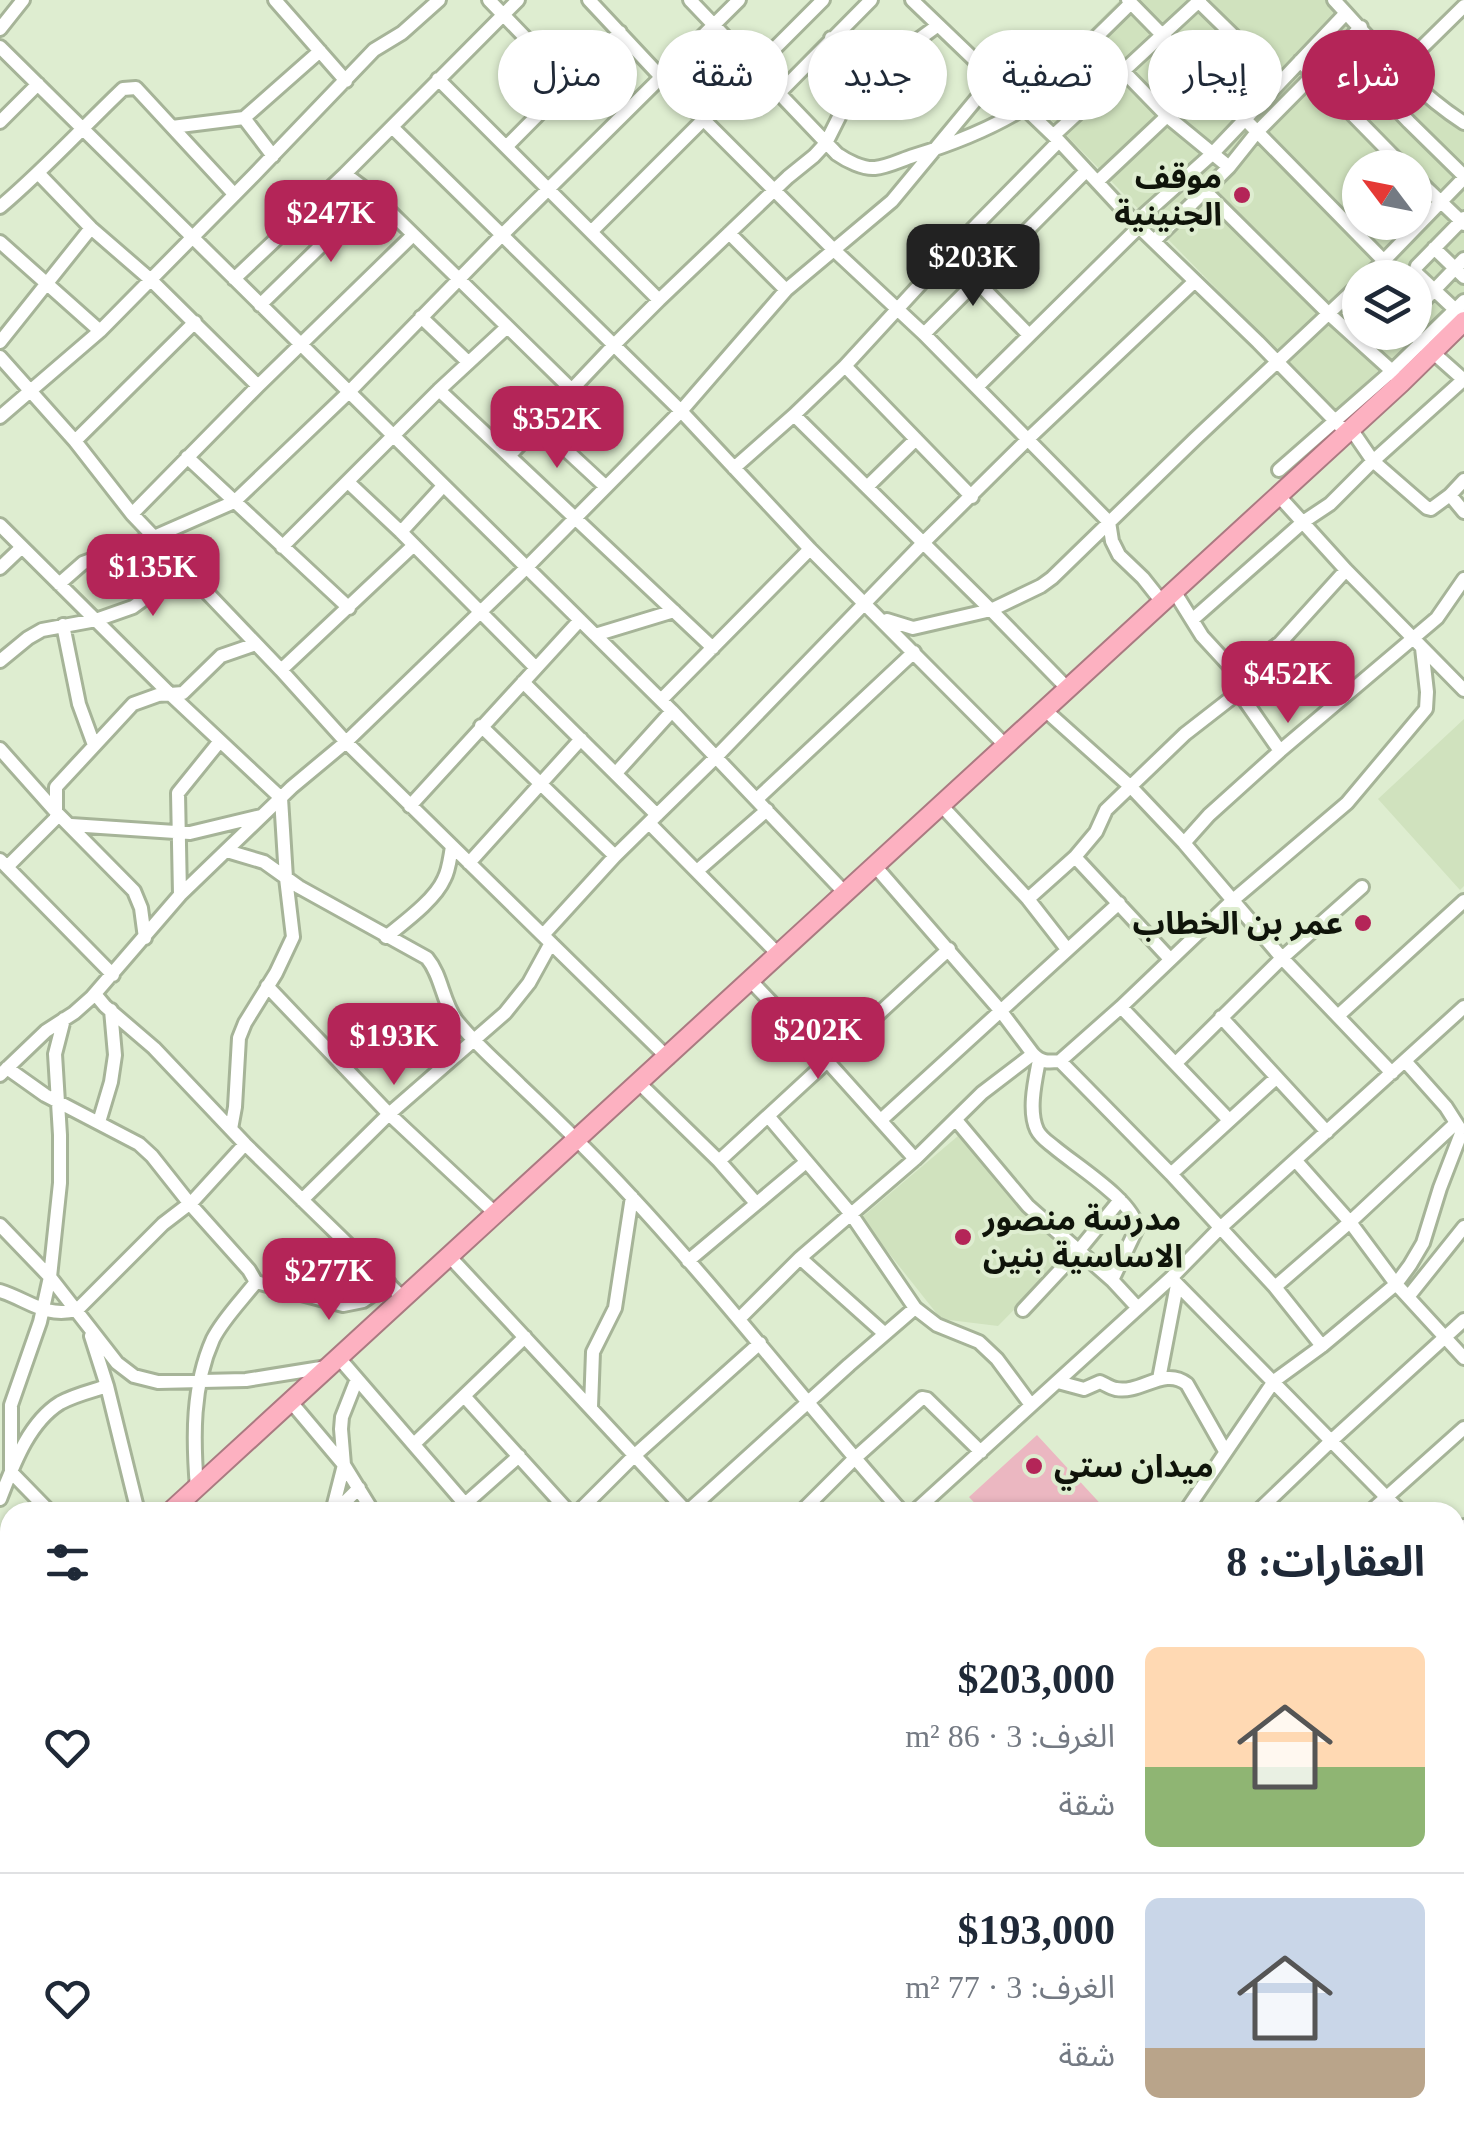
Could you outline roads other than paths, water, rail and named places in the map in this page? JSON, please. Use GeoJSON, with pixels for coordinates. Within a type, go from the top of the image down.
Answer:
{"type":"FeatureCollection","features":[{"type":"Feature","properties":{"kind":"highway"},"geometry":{"type":"LineString","coordinates":[[1432,334],[1462,313]]}},
{"type":"Feature","properties":{"kind":"highway"},"geometry":{"type":"LineString","coordinates":[[181,1502],[1278,495],[1397,377],[1416,350]]}},
{"type":"Feature","properties":{"kind":"street"},"geometry":{"type":"LineString","coordinates":[[0,29],[23,0]]}},
{"type":"Feature","properties":{"kind":"street"},"geometry":{"type":"LineString","coordinates":[[275,0],[346,81]]}},
{"type":"Feature","properties":{"kind":"street"},"geometry":{"type":"LineString","coordinates":[[0,417],[100,331],[374,50],[402,33],[439,0]]}},
{"type":"Feature","properties":{"kind":"street"},"geometry":{"type":"LineString","coordinates":[[488,0],[518,30]]}},
{"type":"Feature","properties":{"kind":"street"},"geometry":{"type":"LineString","coordinates":[[234,280],[518,0]]}},
{"type":"Feature","properties":{"kind":"street"},"geometry":{"type":"LineString","coordinates":[[588,0],[618,30]]}},
{"type":"Feature","properties":{"kind":"street"},"geometry":{"type":"LineString","coordinates":[[690,0],[718,30]]}},
{"type":"Feature","properties":{"kind":"street"},"geometry":{"type":"LineString","coordinates":[[710,30],[740,0]]}},
{"type":"Feature","properties":{"kind":"street"},"geometry":{"type":"LineString","coordinates":[[788,36],[823,0]]}},
{"type":"Feature","properties":{"kind":"street"},"geometry":{"type":"LineString","coordinates":[[839,30],[871,0]]}},
{"type":"Feature","properties":{"kind":"street"},"geometry":{"type":"LineString","coordinates":[[912,0],[967,54]]}},
{"type":"Feature","properties":{"kind":"street"},"geometry":{"type":"LineString","coordinates":[[1334,0],[1363,30]]}},
{"type":"Feature","properties":{"kind":"street"},"geometry":{"type":"LineString","coordinates":[[1435,35],[1464,6],[1456,0]]}},
{"type":"Feature","properties":{"kind":"street"},"geometry":{"type":"LineString","coordinates":[[1169,30],[1200,1],[1227,30]]}},
{"type":"Feature","properties":{"kind":"street"},"geometry":{"type":"LineString","coordinates":[[1102,30],[1129,2],[1157,30]]}},
{"type":"Feature","properties":{"kind":"street"},"geometry":{"type":"LineString","coordinates":[[1331,30],[1346,13]]}},
{"type":"Feature","properties":{"kind":"street"},"geometry":{"type":"LineString","coordinates":[[932,30],[937,26]]}},
{"type":"Feature","properties":{"kind":"street"},"geometry":{"type":"LineString","coordinates":[[0,47],[672,711],[845,893]]}},
{"type":"Feature","properties":{"kind":"street"},"geometry":{"type":"LineString","coordinates":[[1128,68],[1148,50]]}},
{"type":"Feature","properties":{"kind":"street"},"geometry":{"type":"LineString","coordinates":[[172,126],[244,118],[320,51]]}},
{"type":"Feature","properties":{"kind":"street"},"geometry":{"type":"LineString","coordinates":[[637,51],[657,73]]}},
{"type":"Feature","properties":{"kind":"street"},"geometry":{"type":"LineString","coordinates":[[1282,80],[1300,61]]}},
{"type":"Feature","properties":{"kind":"street"},"geometry":{"type":"LineString","coordinates":[[788,84],[808,62]]}},
{"type":"Feature","properties":{"kind":"street"},"geometry":{"type":"LineString","coordinates":[[1128,77],[1148,96]]}},
{"type":"Feature","properties":{"kind":"street"},"geometry":{"type":"LineString","coordinates":[[438,79],[659,300]]}},
{"type":"Feature","properties":{"kind":"street"},"geometry":{"type":"LineString","coordinates":[[59,584],[83,563],[234,502],[657,83]]}},
{"type":"Feature","properties":{"kind":"street"},"geometry":{"type":"LineString","coordinates":[[0,122],[38,84]]}},
{"type":"Feature","properties":{"kind":"street"},"geometry":{"type":"LineString","coordinates":[[0,208],[124,88],[131,87],[234,194]]}},
{"type":"Feature","properties":{"kind":"street"},"geometry":{"type":"LineString","coordinates":[[1154,240],[1229,168],[1257,132],[1302,88]]}},
{"type":"Feature","properties":{"kind":"street"},"geometry":{"type":"LineString","coordinates":[[788,101],[843,159],[869,168],[983,132],[1004,120]]}},
{"type":"Feature","properties":{"kind":"street"},"geometry":{"type":"LineString","coordinates":[[1435,101],[1464,123]]}},
{"type":"Feature","properties":{"kind":"street"},"geometry":{"type":"LineString","coordinates":[[389,1283],[362,1301],[343,1305],[256,1282],[144,1149],[4,1071],[38,1038],[96,994],[180,895],[527,567],[681,411],[786,290],[892,201],[967,112]]}},
{"type":"Feature","properties":{"kind":"street"},"geometry":{"type":"LineString","coordinates":[[244,118],[273,156]]}},
{"type":"Feature","properties":{"kind":"street"},"geometry":{"type":"LineString","coordinates":[[506,147],[533,120]]}},
{"type":"Feature","properties":{"kind":"street"},"geometry":{"type":"LineString","coordinates":[[591,232],[704,120],[897,307],[1109,522],[1118,555],[1168,596],[1238,674]]}},
{"type":"Feature","properties":{"kind":"street"},"geometry":{"type":"LineString","coordinates":[[509,456],[612,346],[808,162],[826,143],[838,120]]}},
{"type":"Feature","properties":{"kind":"street"},"geometry":{"type":"LineString","coordinates":[[1037,120],[1137,225],[1344,427],[1373,461],[1427,508],[1434,508],[1464,480]]}},
{"type":"Feature","properties":{"kind":"street"},"geometry":{"type":"LineString","coordinates":[[734,468],[845,366],[1074,120]]}},
{"type":"Feature","properties":{"kind":"street"},"geometry":{"type":"LineString","coordinates":[[1097,182],[1164,120]]}},
{"type":"Feature","properties":{"kind":"street"},"geometry":{"type":"LineString","coordinates":[[1173,120],[1229,168]]}},
{"type":"Feature","properties":{"kind":"street"},"geometry":{"type":"LineString","coordinates":[[976,387],[1243,120],[1384,260],[1464,177],[1407,120]]}},
{"type":"Feature","properties":{"kind":"street"},"geometry":{"type":"LineString","coordinates":[[1358,120],[1387,150]]}},
{"type":"Feature","properties":{"kind":"street"},"geometry":{"type":"LineString","coordinates":[[392,127],[681,411],[810,549],[1006,746]]}},
{"type":"Feature","properties":{"kind":"street"},"geometry":{"type":"LineString","coordinates":[[924,334],[1086,171]]}},
{"type":"Feature","properties":{"kind":"street"},"geometry":{"type":"LineString","coordinates":[[39,174],[258,386]]}},
{"type":"Feature","properties":{"kind":"street"},"geometry":{"type":"LineString","coordinates":[[344,174],[373,195],[570,389]]}},
{"type":"Feature","properties":{"kind":"street"},"geometry":{"type":"LineString","coordinates":[[1186,177],[1204,190],[1329,314],[1342,322]]}},
{"type":"Feature","properties":{"kind":"street"},"geometry":{"type":"LineString","coordinates":[[1432,193],[1463,221],[1415,272],[1462,313]]}},
{"type":"Feature","properties":{"kind":"street"},"geometry":{"type":"LineString","coordinates":[[260,305],[373,195]]}},
{"type":"Feature","properties":{"kind":"street"},"geometry":{"type":"LineString","coordinates":[[0,342],[91,228]]}},
{"type":"Feature","properties":{"kind":"street"},"geometry":{"type":"LineString","coordinates":[[729,233],[786,290]]}},
{"type":"Feature","properties":{"kind":"street"},"geometry":{"type":"LineString","coordinates":[[132,514],[413,235]]}},
{"type":"Feature","properties":{"kind":"street"},"geometry":{"type":"LineString","coordinates":[[0,242],[100,331]]}},
{"type":"Feature","properties":{"kind":"street"},"geometry":{"type":"LineString","coordinates":[[1434,248],[1461,268],[1434,290]]}},
{"type":"Feature","properties":{"kind":"street"},"geometry":{"type":"LineString","coordinates":[[949,253],[1028,334]]}},
{"type":"Feature","properties":{"kind":"street"},"geometry":{"type":"LineString","coordinates":[[302,1200],[389,1114],[505,1013],[529,983],[547,939],[615,856],[1028,439],[1196,281]]}},
{"type":"Feature","properties":{"kind":"street"},"geometry":{"type":"LineString","coordinates":[[879,617],[913,628],[991,610],[1052,578],[1342,302]]}},
{"type":"Feature","properties":{"kind":"street"},"geometry":{"type":"LineString","coordinates":[[421,317],[468,362]]}},
{"type":"Feature","properties":{"kind":"street"},"geometry":{"type":"LineString","coordinates":[[75,441],[195,322]]}},
{"type":"Feature","properties":{"kind":"street"},"geometry":{"type":"LineString","coordinates":[[282,546],[506,328]]}},
{"type":"Feature","properties":{"kind":"street"},"geometry":{"type":"LineString","coordinates":[[1373,350],[1397,377]]}},
{"type":"Feature","properties":{"kind":"street"},"geometry":{"type":"LineString","coordinates":[[1192,620],[1303,522],[1330,504],[1463,380],[1430,350]]}},
{"type":"Feature","properties":{"kind":"street"},"geometry":{"type":"LineString","coordinates":[[0,357],[75,441],[132,514],[346,742],[668,1058]]}},
{"type":"Feature","properties":{"kind":"street"},"geometry":{"type":"LineString","coordinates":[[845,366],[972,496]]}},
{"type":"Feature","properties":{"kind":"street"},"geometry":{"type":"LineString","coordinates":[[439,390],[713,648]]}},
{"type":"Feature","properties":{"kind":"street"},"geometry":{"type":"LineString","coordinates":[[794,415],[1068,689]]}},
{"type":"Feature","properties":{"kind":"street"},"geometry":{"type":"LineString","coordinates":[[538,424],[606,487]]}},
{"type":"Feature","properties":{"kind":"street"},"geometry":{"type":"LineString","coordinates":[[1279,470],[1344,427]]}},
{"type":"Feature","properties":{"kind":"street"},"geometry":{"type":"LineString","coordinates":[[867,487],[916,439]]}},
{"type":"Feature","properties":{"kind":"street"},"geometry":{"type":"LineString","coordinates":[[188,457],[349,608]]}},
{"type":"Feature","properties":{"kind":"street"},"geometry":{"type":"LineString","coordinates":[[348,482],[536,668]]}},
{"type":"Feature","properties":{"kind":"street"},"geometry":{"type":"LineString","coordinates":[[401,532],[443,486]]}},
{"type":"Feature","properties":{"kind":"street"},"geometry":{"type":"LineString","coordinates":[[1278,495],[1464,690]]}},
{"type":"Feature","properties":{"kind":"street"},"geometry":{"type":"LineString","coordinates":[[1450,495],[1464,512]]}},
{"type":"Feature","properties":{"kind":"street"},"geometry":{"type":"LineString","coordinates":[[0,526],[281,798],[292,937],[238,1038],[231,1129]]}},
{"type":"Feature","properties":{"kind":"street"},"geometry":{"type":"LineString","coordinates":[[281,670],[414,546]]}},
{"type":"Feature","properties":{"kind":"street"},"geometry":{"type":"LineString","coordinates":[[0,568],[21,548]]}},
{"type":"Feature","properties":{"kind":"street"},"geometry":{"type":"LineString","coordinates":[[661,700],[810,549]]}},
{"type":"Feature","properties":{"kind":"street"},"geometry":{"type":"LineString","coordinates":[[0,662],[42,630],[96,620],[133,606],[185,569]]}},
{"type":"Feature","properties":{"kind":"street"},"geometry":{"type":"LineString","coordinates":[[1280,750],[1239,692],[1238,674],[1280,643],[1346,570]]}},
{"type":"Feature","properties":{"kind":"street"},"geometry":{"type":"LineString","coordinates":[[1184,844],[1209,815],[1280,750],[1418,642],[1464,578]]}},
{"type":"Feature","properties":{"kind":"street"},"geometry":{"type":"LineString","coordinates":[[595,635],[674,611]]}},
{"type":"Feature","properties":{"kind":"street"},"geometry":{"type":"LineString","coordinates":[[410,806],[580,620]]}},
{"type":"Feature","properties":{"kind":"street"},"geometry":{"type":"LineString","coordinates":[[63,625],[79,704],[94,744]]}},
{"type":"Feature","properties":{"kind":"street"},"geometry":{"type":"LineString","coordinates":[[1060,1061],[1233,900],[1347,803],[1420,718],[1428,701],[1418,642]]}},
{"type":"Feature","properties":{"kind":"street"},"geometry":{"type":"LineString","coordinates":[[113,975],[4,863],[52,822],[57,813],[56,787],[133,704],[158,695],[188,691],[222,656],[256,644]]}},
{"type":"Feature","properties":{"kind":"street"},"geometry":{"type":"LineString","coordinates":[[696,871],[914,652]]}},
{"type":"Feature","properties":{"kind":"street"},"geometry":{"type":"LineString","coordinates":[[523,682],[616,773],[696,871],[778,954]]}},
{"type":"Feature","properties":{"kind":"street"},"geometry":{"type":"LineString","coordinates":[[1028,899],[1075,857],[1096,832],[1104,812],[1184,734],[1239,692]]}},
{"type":"Feature","properties":{"kind":"street"},"geometry":{"type":"LineString","coordinates":[[1045,710],[1131,787],[1282,958],[1392,1072]]}},
{"type":"Feature","properties":{"kind":"street"},"geometry":{"type":"LineString","coordinates":[[616,773],[672,711]]}},
{"type":"Feature","properties":{"kind":"street"},"geometry":{"type":"LineString","coordinates":[[481,726],[615,856]]}},
{"type":"Feature","properties":{"kind":"street"},"geometry":{"type":"LineString","coordinates":[[468,863],[581,739]]}},
{"type":"Feature","properties":{"kind":"street"},"geometry":{"type":"LineString","coordinates":[[180,895],[176,800],[220,741]]}},
{"type":"Feature","properties":{"kind":"street"},"geometry":{"type":"LineString","coordinates":[[0,749],[134,890],[142,908],[145,938]]}},
{"type":"Feature","properties":{"kind":"street"},"geometry":{"type":"LineString","coordinates":[[941,806],[1028,899],[1067,948]]}},
{"type":"Feature","properties":{"kind":"street"},"geometry":{"type":"LineString","coordinates":[[70,825],[200,832],[262,816]]}},
{"type":"Feature","properties":{"kind":"street"},"geometry":{"type":"LineString","coordinates":[[386,937],[441,885],[452,847]]}},
{"type":"Feature","properties":{"kind":"street"},"geometry":{"type":"LineString","coordinates":[[227,851],[264,862],[386,937],[415,950],[433,966],[454,1018],[632,1197],[893,1502]]}},
{"type":"Feature","properties":{"kind":"street"},"geometry":{"type":"LineString","coordinates":[[1075,857],[1170,959]]}},
{"type":"Feature","properties":{"kind":"street"},"geometry":{"type":"LineString","coordinates":[[875,866],[1036,1057],[1034,1121],[1038,1131],[1120,1200],[1135,1219],[1137,1228],[1112,1280]]}},
{"type":"Feature","properties":{"kind":"street"},"geometry":{"type":"LineString","coordinates":[[1176,1063],[1282,958],[1362,887]]}},
{"type":"Feature","properties":{"kind":"street"},"geometry":{"type":"LineString","coordinates":[[881,1120],[1118,903]]}},
{"type":"Feature","properties":{"kind":"street"},"geometry":{"type":"LineString","coordinates":[[1339,1015],[1461,910]]}},
{"type":"Feature","properties":{"kind":"street"},"geometry":{"type":"LineString","coordinates":[[719,1160],[949,950]]}},
{"type":"Feature","properties":{"kind":"street"},"geometry":{"type":"LineString","coordinates":[[750,980],[915,1158]]}},
{"type":"Feature","properties":{"kind":"street"},"geometry":{"type":"LineString","coordinates":[[267,986],[389,1114],[496,1214]]}},
{"type":"Feature","properties":{"kind":"street"},"geometry":{"type":"LineString","coordinates":[[96,994],[404,1299]]}},
{"type":"Feature","properties":{"kind":"street"},"geometry":{"type":"LineString","coordinates":[[1122,1007],[1229,1120]]}},
{"type":"Feature","properties":{"kind":"street"},"geometry":{"type":"LineString","coordinates":[[99,1122],[115,1055],[110,1010]]}},
{"type":"Feature","properties":{"kind":"street"},"geometry":{"type":"LineString","coordinates":[[925,1502],[1137,1307],[1174,1281],[1220,1229],[1392,1072],[1461,1015]]}},
{"type":"Feature","properties":{"kind":"street"},"geometry":{"type":"LineString","coordinates":[[1221,1017],[1327,1132]]}},
{"type":"Feature","properties":{"kind":"street"},"geometry":{"type":"LineString","coordinates":[[40,1502],[10,1472],[11,1406],[50,1277],[60,1183],[56,1051],[64,1019]]}},
{"type":"Feature","properties":{"kind":"street"},"geometry":{"type":"LineString","coordinates":[[739,1319],[800,1258],[995,1082],[1036,1057],[1060,1061],[1275,1286],[1322,1346]]}},
{"type":"Feature","properties":{"kind":"street"},"geometry":{"type":"LineString","coordinates":[[1406,1061],[1461,1129]]}},
{"type":"Feature","properties":{"kind":"street"},"geometry":{"type":"LineString","coordinates":[[1171,1174],[1276,1078]]}},
{"type":"Feature","properties":{"kind":"street"},"geometry":{"type":"LineString","coordinates":[[639,1083],[719,1160],[756,1203]]}},
{"type":"Feature","properties":{"kind":"street"},"geometry":{"type":"LineString","coordinates":[[768,1116],[852,1214],[915,1308],[937,1324],[979,1342],[997,1359],[1031,1405]]}},
{"type":"Feature","properties":{"kind":"street"},"geometry":{"type":"LineString","coordinates":[[956,1120],[1028,1206],[1137,1307]]}},
{"type":"Feature","properties":{"kind":"street"},"geometry":{"type":"LineString","coordinates":[[1275,1286],[1461,1129]]}},
{"type":"Feature","properties":{"kind":"street"},"geometry":{"type":"LineString","coordinates":[[1192,1502],[1274,1381],[1396,1284],[1424,1243],[1461,1129]]}},
{"type":"Feature","properties":{"kind":"street"},"geometry":{"type":"LineString","coordinates":[[0,1291],[42,1310],[77,1310],[163,1224],[190,1204],[245,1144]]}},
{"type":"Feature","properties":{"kind":"street"},"geometry":{"type":"LineString","coordinates":[[1296,1161],[1350,1222],[1396,1284],[1464,1358]]}},
{"type":"Feature","properties":{"kind":"street"},"geometry":{"type":"LineString","coordinates":[[688,1260],[806,1162]]}},
{"type":"Feature","properties":{"kind":"street"},"geometry":{"type":"LineString","coordinates":[[591,1407],[592,1352],[614,1308],[632,1197]]}},
{"type":"Feature","properties":{"kind":"street"},"geometry":{"type":"LineString","coordinates":[[1023,1310],[1120,1200]]}},
{"type":"Feature","properties":{"kind":"street"},"geometry":{"type":"LineString","coordinates":[[0,1226],[50,1277],[127,1372],[158,1382],[200,1382],[268,1378],[334,1362],[357,1379],[414,1444],[457,1502]]}},
{"type":"Feature","properties":{"kind":"street"},"geometry":{"type":"LineString","coordinates":[[1408,1297],[1464,1227]]}},
{"type":"Feature","properties":{"kind":"street"},"geometry":{"type":"LineString","coordinates":[[450,1258],[678,1502]]}},
{"type":"Feature","properties":{"kind":"street"},"geometry":{"type":"LineString","coordinates":[[800,1258],[885,1334]]}},
{"type":"Feature","properties":{"kind":"street"},"geometry":{"type":"LineString","coordinates":[[1159,1379],[1174,1281]]}},
{"type":"Feature","properties":{"kind":"street"},"geometry":{"type":"LineString","coordinates":[[1174,1281],[1391,1502]]}},
{"type":"Feature","properties":{"kind":"street"},"geometry":{"type":"LineString","coordinates":[[196,1488],[193,1430],[200,1382],[214,1338],[256,1282]]}},
{"type":"Feature","properties":{"kind":"street"},"geometry":{"type":"LineString","coordinates":[[698,1502],[915,1308]]}},
{"type":"Feature","properties":{"kind":"street"},"geometry":{"type":"LineString","coordinates":[[1272,1502],[1331,1441],[1464,1320]]}},
{"type":"Feature","properties":{"kind":"street"},"geometry":{"type":"LineString","coordinates":[[87,1324],[136,1502]]}},
{"type":"Feature","properties":{"kind":"street"},"geometry":{"type":"LineString","coordinates":[[414,1444],[525,1337]]}},
{"type":"Feature","properties":{"kind":"street"},"geometry":{"type":"LineString","coordinates":[[588,1502],[760,1343]]}},
{"type":"Feature","properties":{"kind":"street"},"geometry":{"type":"LineString","coordinates":[[1058,1382],[1084,1389],[1100,1382],[1122,1390],[1174,1377],[1187,1384],[1225,1452]]}},
{"type":"Feature","properties":{"kind":"street"},"geometry":{"type":"LineString","coordinates":[[335,1502],[344,1465],[341,1422],[357,1379]]}},
{"type":"Feature","properties":{"kind":"street"},"geometry":{"type":"LineString","coordinates":[[0,1500],[10,1472],[36,1428],[54,1408],[107,1386]]}},
{"type":"Feature","properties":{"kind":"street"},"geometry":{"type":"LineString","coordinates":[[464,1396],[560,1502]]}},
{"type":"Feature","properties":{"kind":"street"},"geometry":{"type":"LineString","coordinates":[[811,1502],[922,1398],[981,1452]]}},
{"type":"Feature","properties":{"kind":"street"},"geometry":{"type":"LineString","coordinates":[[291,1402],[344,1465],[367,1502]]}},
{"type":"Feature","properties":{"kind":"street"},"geometry":{"type":"LineString","coordinates":[[1381,1502],[1464,1428]]}},
{"type":"Feature","properties":{"kind":"street"},"geometry":{"type":"LineString","coordinates":[[468,1502],[519,1456]]}},
{"type":"Feature","properties":{"kind":"street"},"geometry":{"type":"LineString","coordinates":[[344,1502],[359,1488]]}},
{"type":"Feature","properties":{"kind":"place","name":"موقف الجنينية"},"geometry":{"type":"Point","coordinates":[1242,195]}},
{"type":"Feature","properties":{"kind":"place","name":"عمر بن الخطاب"},"geometry":{"type":"Point","coordinates":[1363,923]}},
{"type":"Feature","properties":{"kind":"place","name":"مدرسة منصور الاساسية بنين"},"geometry":{"type":"Point","coordinates":[963,1237]}},
{"type":"Feature","properties":{"kind":"place","name":"ميدان ستي"},"geometry":{"type":"Point","coordinates":[1034,1466]}}]}
